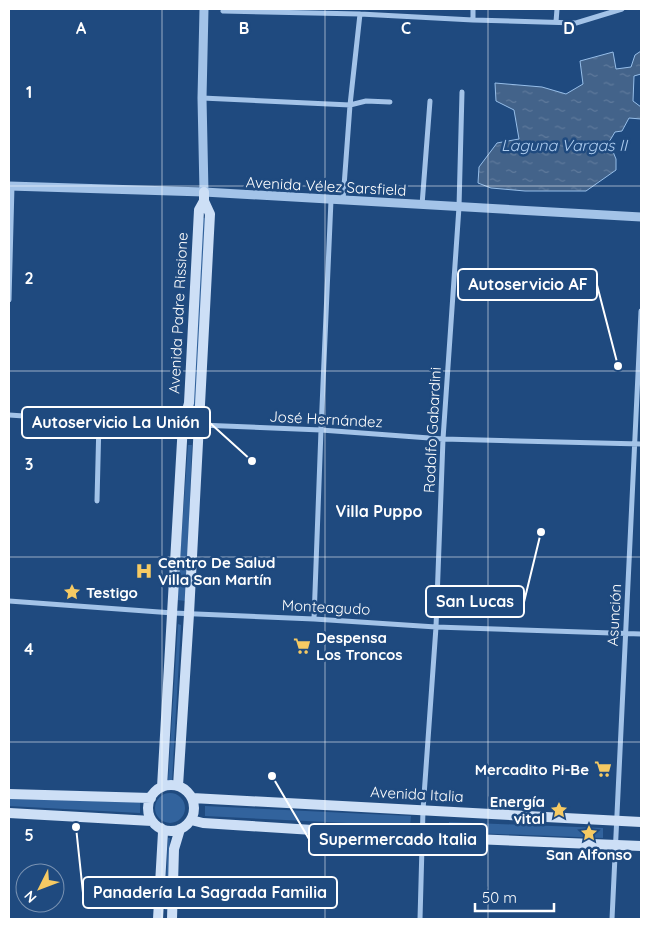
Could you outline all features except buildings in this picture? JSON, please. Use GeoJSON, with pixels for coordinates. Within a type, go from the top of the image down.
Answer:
{"type":"FeatureCollection","features":[{"type":"Feature","properties":{"kind":"main road","name":"Avenida Padre Rissione"},"geometry":{"type":"LineString","coordinates":[[162,787],[183,424],[188,403],[199,210],[204,196]]}},
{"type":"Feature","properties":{"kind":"main road","name":"Avenida Padre Rissione"},"geometry":{"type":"LineString","coordinates":[[178,786],[200,424],[210,214],[204,196]]}},
{"type":"Feature","properties":{"kind":"main road"},"geometry":{"type":"LineString","coordinates":[[178,786],[192,798],[194,809],[191,820],[180,829],[169,831],[161,828],[152,820],[149,811],[151,798],[162,787],[178,786]]}},
{"type":"Feature","properties":{"kind":"main road"},"geometry":{"type":"LineString","coordinates":[[9,794],[151,798]]}},
{"type":"Feature","properties":{"kind":"main road","name":"Avenida Italia"},"geometry":{"type":"LineString","coordinates":[[192,798],[641,822]]}},
{"type":"Feature","properties":{"kind":"main road"},"geometry":{"type":"LineString","coordinates":[[9,813],[152,820]]}},
{"type":"Feature","properties":{"kind":"main road"},"geometry":{"type":"LineString","coordinates":[[191,820],[203,823],[423,837],[641,846]]}},
{"type":"Feature","properties":{"kind":"main road"},"geometry":{"type":"LineString","coordinates":[[158,919],[163,832],[161,828]]}},
{"type":"Feature","properties":{"kind":"main road"},"geometry":{"type":"LineString","coordinates":[[172,919],[174,849],[180,829]]}},
{"type":"Feature","properties":{"kind":"street","name":"Avenida Padre Rissione"},"geometry":{"type":"LineString","coordinates":[[204,9],[202,98],[204,196]]}},
{"type":"Feature","properties":{"kind":"street"},"geometry":{"type":"LineString","coordinates":[[472,20],[473,9]]}},
{"type":"Feature","properties":{"kind":"street"},"geometry":{"type":"LineString","coordinates":[[556,22],[557,9]]}},
{"type":"Feature","properties":{"kind":"street"},"geometry":{"type":"LineString","coordinates":[[224,10],[576,23],[622,9]]}},
{"type":"Feature","properties":{"kind":"street"},"geometry":{"type":"LineString","coordinates":[[343,201],[350,105],[360,14]]}},
{"type":"Feature","properties":{"kind":"street","name":"Rodolfo Gabardini"},"geometry":{"type":"LineString","coordinates":[[420,919],[423,810],[436,627],[443,439],[459,207],[462,92]]}},
{"type":"Feature","properties":{"kind":"street"},"geometry":{"type":"LineString","coordinates":[[202,98],[350,105],[366,101],[390,102]]}},
{"type":"Feature","properties":{"kind":"street"},"geometry":{"type":"LineString","coordinates":[[422,205],[430,101]]}},
{"type":"Feature","properties":{"kind":"street"},"geometry":{"type":"LineString","coordinates":[[9,300],[11,186]]}},
{"type":"Feature","properties":{"kind":"street","name":"Avenida Vélez Sarsfield"},"geometry":{"type":"LineString","coordinates":[[11,186],[204,196],[331,200],[641,217]]}},
{"type":"Feature","properties":{"kind":"street"},"geometry":{"type":"LineString","coordinates":[[314,619],[320,430],[331,200]]}},
{"type":"Feature","properties":{"kind":"street","name":"Asunción"},"geometry":{"type":"LineString","coordinates":[[612,919],[626,633],[638,444],[641,311]]}},
{"type":"Feature","properties":{"kind":"street","name":"José Hernández"},"geometry":{"type":"LineString","coordinates":[[9,415],[99,421],[320,430],[443,439],[638,444]]}},
{"type":"Feature","properties":{"kind":"street"},"geometry":{"type":"LineString","coordinates":[[97,501],[99,421]]}},
{"type":"Feature","properties":{"kind":"street","name":"Monteagudo"},"geometry":{"type":"LineString","coordinates":[[9,601],[189,614],[314,619],[436,627],[641,634]]}},
{"type":"Feature","properties":{"kind":"shaded area"},"geometry":{"type":"Polygon","coordinates":[[[203,218],[207,218],[196,406],[193,406],[203,218]]]}},
{"type":"Feature","properties":{"kind":"shaded area"},"geometry":{"type":"Polygon","coordinates":[[[188,445],[192,445],[186,601],[177,600],[188,445]]]}},
{"type":"Feature","properties":{"kind":"shaded area"},"geometry":{"type":"Polygon","coordinates":[[[178,624],[181,625],[172,781],[168,781],[178,624]]]}},
{"type":"Feature","properties":{"kind":"shaded area"},"geometry":{"type":"Polygon","coordinates":[[[170,793],[181,797],[185,808],[181,819],[170,823],[159,819],[155,808],[159,797],[170,793]]]}},
{"type":"Feature","properties":{"kind":"shaded area"},"geometry":{"type":"Polygon","coordinates":[[[9,799],[140,802],[140,813],[9,806],[9,799]]]}},
{"type":"Feature","properties":{"kind":"shaded area"},"geometry":{"type":"Polygon","coordinates":[[[205,806],[411,816],[410,826],[205,816],[205,806]]]}},
{"type":"Feature","properties":{"kind":"shaded area"},"geometry":{"type":"Polygon","coordinates":[[[449,822],[603,828],[603,838],[449,832],[449,822]]]}},
{"type":"Feature","properties":{"kind":"shaded area"},"geometry":{"type":"Polygon","coordinates":[[[168,838],[170,838],[167,910],[165,910],[168,838]]]}},
{"type":"Feature","properties":{"kind":"water","name":"Laguna Vargas II"},"geometry":{"type":"Polygon","coordinates":[[[641,51],[641,74],[634,76],[633,101],[641,107],[641,119],[629,118],[622,131],[615,132],[609,142],[616,159],[616,170],[586,191],[525,191],[491,188],[478,183],[479,167],[497,143],[519,139],[514,110],[496,101],[495,83],[542,87],[566,94],[583,84],[580,61],[613,52],[616,69],[631,67],[635,55],[641,51]]]}},
{"type":"Feature","properties":{"kind":"place","name":"Autoservicio AF"},"geometry":{"type":"Point","coordinates":[618,366]}},
{"type":"Feature","properties":{"kind":"place","name":"Autoservicio La Unión"},"geometry":{"type":"Point","coordinates":[252,461]}},
{"type":"Feature","properties":{"kind":"place","name":"San Lucas"},"geometry":{"type":"Point","coordinates":[541,532]}},
{"type":"Feature","properties":{"kind":"place","name":"Centro De Salud Villa San Martín"},"geometry":{"type":"Point","coordinates":[144,571]}},
{"type":"Feature","properties":{"kind":"place","name":"Testigo"},"geometry":{"type":"Point","coordinates":[72,592]}},
{"type":"Feature","properties":{"kind":"place","name":"Despensa Los Troncos"},"geometry":{"type":"Point","coordinates":[302,646]}},
{"type":"Feature","properties":{"kind":"place","name":"Mercadito Pi-Be"},"geometry":{"type":"Point","coordinates":[603,769]}},
{"type":"Feature","properties":{"kind":"place","name":"Supermercado Italia"},"geometry":{"type":"Point","coordinates":[272,776]}},
{"type":"Feature","properties":{"kind":"place","name":"Energía vital"},"geometry":{"type":"Point","coordinates":[559,810]}},
{"type":"Feature","properties":{"kind":"place","name":"Panadería La Sagrada Familia"},"geometry":{"type":"Point","coordinates":[76,827]}},
{"type":"Feature","properties":{"kind":"place","name":"San Alfonso"},"geometry":{"type":"Point","coordinates":[589,833]}},
{"type":"Feature","properties":{"kind":"district","name":"Villa Puppo"},"geometry":{"type":"Point","coordinates":[379,511]}}]}
